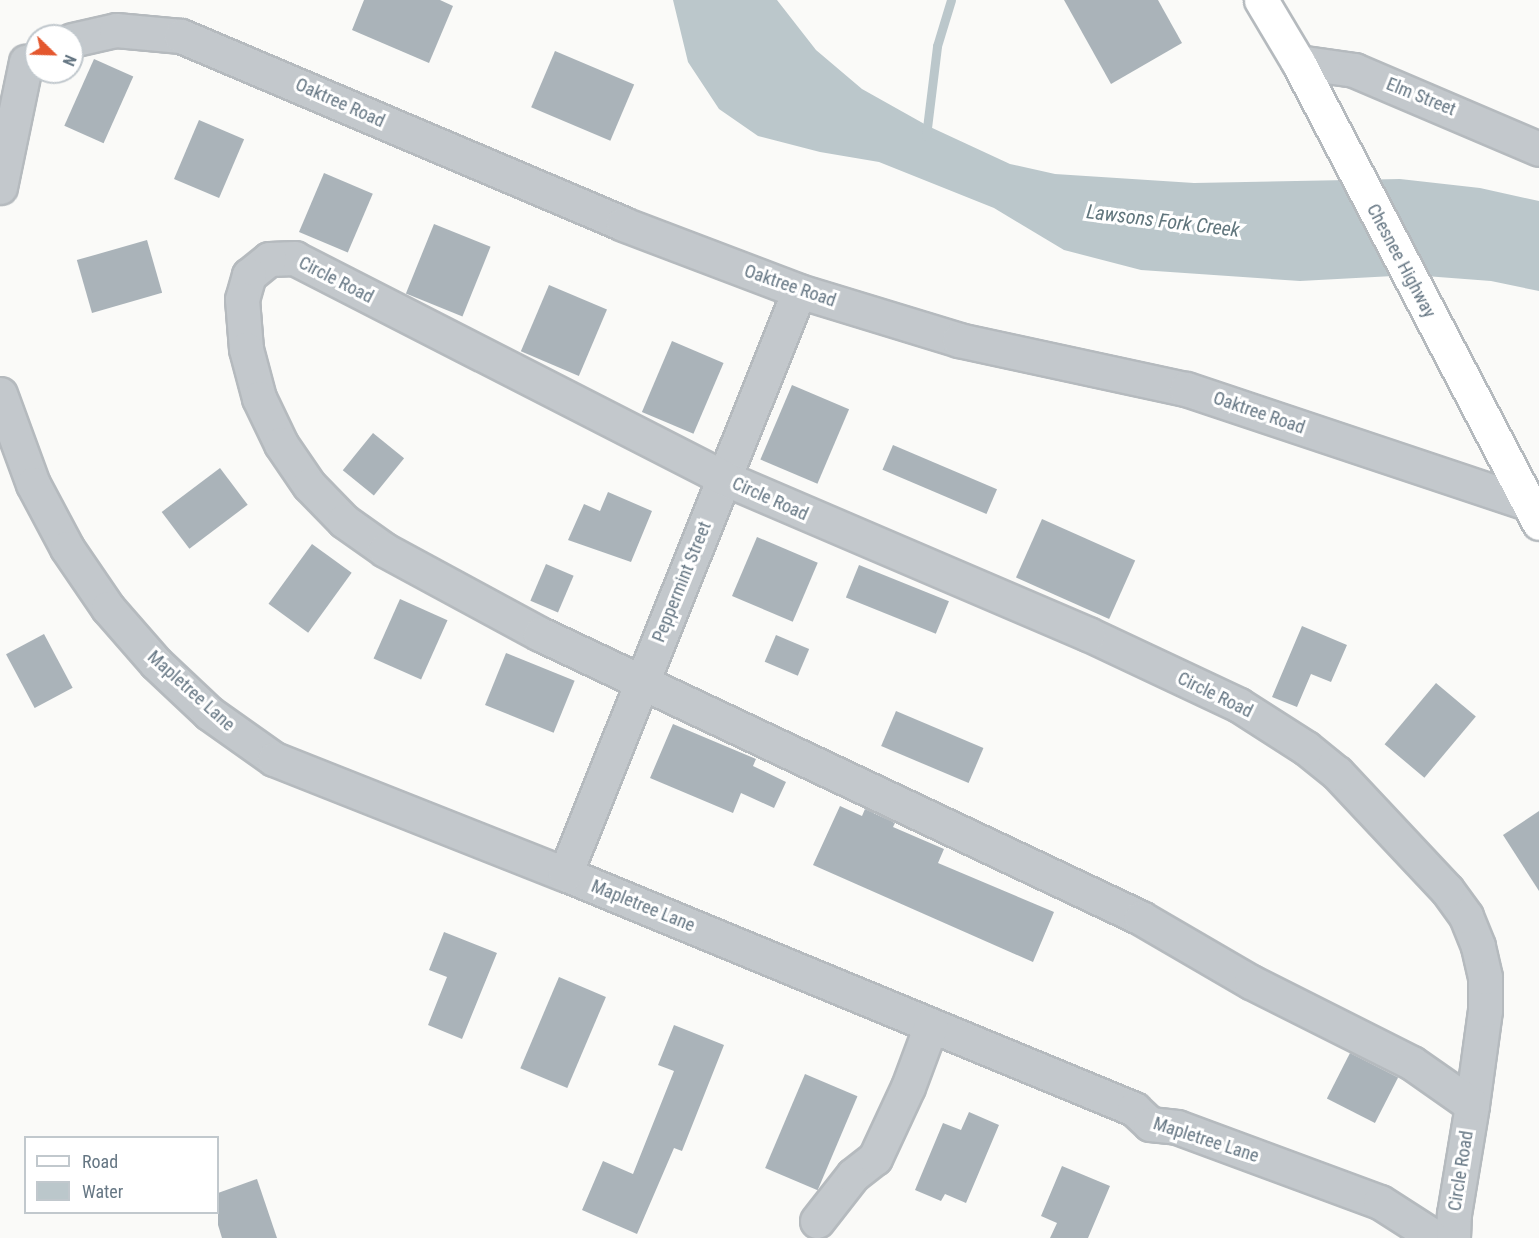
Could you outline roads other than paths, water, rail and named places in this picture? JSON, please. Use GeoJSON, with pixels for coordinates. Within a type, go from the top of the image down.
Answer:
{"type":"FeatureCollection","features":[{"type":"Feature","properties":{"kind":"main road","name":"Chesnee Highway"},"geometry":{"type":"LineString","coordinates":[[1261,0],[1298,62],[1533,513]]}},
{"type":"Feature","properties":{"kind":"street","name":"Oaktree Road"},"geometry":{"type":"LineString","coordinates":[[84,37],[116,30],[181,36],[623,224],[799,291],[959,340],[1186,389],[1533,513]]}},
{"type":"Feature","properties":{"kind":"street","name":"Elm Street"},"geometry":{"type":"LineString","coordinates":[[1298,62],[1354,70],[1539,149]]}},
{"type":"Feature","properties":{"kind":"street"},"geometry":{"type":"LineString","coordinates":[[0,83],[24,64]]}},
{"type":"Feature","properties":{"kind":"street"},"geometry":{"type":"LineString","coordinates":[[0,187],[25,84]]}},
{"type":"Feature","properties":{"kind":"street","name":"Circle Road"},"geometry":{"type":"LineString","coordinates":[[1453,1238],[1472,1105],[1485,1010],[1485,977],[1479,945],[1466,916],[1447,890],[1337,773],[1274,725],[1239,705],[1088,634],[724,478],[295,258],[269,259],[249,275],[244,286],[246,350],[259,398],[281,444],[309,485],[344,521],[436,580],[642,681],[1141,918],[1251,982],[1412,1063],[1472,1105]]}},
{"type":"Feature","properties":{"kind":"street","name":"Peppermint Street"},"geometry":{"type":"LineString","coordinates":[[565,874],[799,291]]}},
{"type":"Feature","properties":{"kind":"street","name":"Mapletree Lane"},"geometry":{"type":"LineString","coordinates":[[0,394],[33,484],[67,548],[108,608],[156,663],[209,713],[274,759],[565,874],[1134,1109],[1150,1124],[1177,1127],[1380,1203],[1436,1238]]}},
{"type":"Feature","properties":{"kind":"street"},"geometry":{"type":"LineString","coordinates":[[817,1221],[853,1175],[875,1158],[908,1088],[931,1025]]}},
{"type":"Feature","properties":{"kind":"water","name":"Lawsons Fork Creek"},"geometry":{"type":"Polygon","coordinates":[[[673,0],[777,0],[816,50],[862,89],[928,126],[1010,164],[1055,174],[1194,183],[1400,179],[1480,188],[1539,201],[1539,291],[1491,281],[1412,275],[1300,281],[1141,270],[1064,250],[994,208],[879,162],[820,152],[758,136],[719,109],[688,62],[673,0]]]}},
{"type":"Feature","properties":{"kind":"waterway"},"geometry":{"type":"LineString","coordinates":[[926,136],[937,46],[951,0]]}}]}
